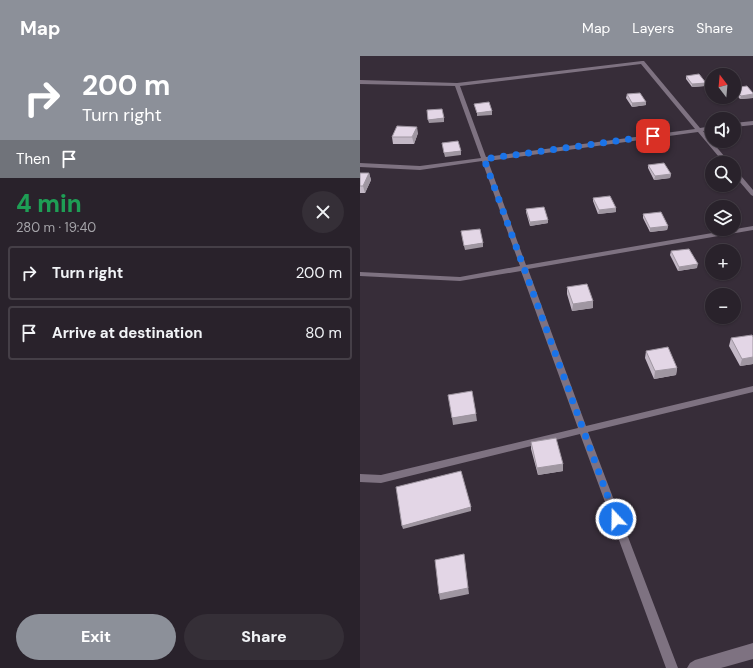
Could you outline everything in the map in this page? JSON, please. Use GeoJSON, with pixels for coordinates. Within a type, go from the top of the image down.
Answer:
{"type":"FeatureCollection","features":[{"type":"Feature","properties":{"kind":"street"},"geometry":{"type":"LineString","coordinates":[[695,668],[753,651]]}},
{"type":"Feature","properties":{"kind":"lane"},"geometry":{"type":"LineString","coordinates":[[360,82],[457,85],[642,62],[721,156]]}},
{"type":"Feature","properties":{"kind":"lane"},"geometry":{"type":"LineString","coordinates":[[457,85],[672,668]]}},
{"type":"Feature","properties":{"kind":"lane"},"geometry":{"type":"LineString","coordinates":[[741,124],[753,123]]}},
{"type":"Feature","properties":{"kind":"lane"},"geometry":{"type":"LineString","coordinates":[[360,164],[420,168],[705,129]]}},
{"type":"Feature","properties":{"kind":"lane"},"geometry":{"type":"LineString","coordinates":[[741,179],[753,194]]}},
{"type":"Feature","properties":{"kind":"lane"},"geometry":{"type":"LineString","coordinates":[[360,274],[460,279],[753,228]]}},
{"type":"Feature","properties":{"kind":"lane"},"geometry":{"type":"LineString","coordinates":[[360,478],[381,479],[753,388]]}},
{"type":"Feature","properties":{"kind":"building"},"geometry":{"type":"Polygon","coordinates":[[[699,74],[705,83],[692,84],[686,76],[699,74]]]}},
{"type":"Feature","properties":{"kind":"building"},"geometry":{"type":"Polygon","coordinates":[[[747,86],[753,94],[741,96],[741,87],[747,86]]]}},
{"type":"Feature","properties":{"kind":"building"},"geometry":{"type":"Polygon","coordinates":[[[640,93],[646,102],[632,103],[627,94],[640,93]]]}},
{"type":"Feature","properties":{"kind":"building"},"geometry":{"type":"Polygon","coordinates":[[[489,102],[492,111],[477,113],[474,104],[489,102]]]}},
{"type":"Feature","properties":{"kind":"building"},"geometry":{"type":"Polygon","coordinates":[[[442,109],[444,118],[428,120],[427,110],[442,109]]]}},
{"type":"Feature","properties":{"kind":"building"},"geometry":{"type":"Polygon","coordinates":[[[397,126],[417,127],[412,137],[392,137],[397,126]]]}},
{"type":"Feature","properties":{"kind":"building"},"geometry":{"type":"Polygon","coordinates":[[[458,141],[461,151],[444,153],[442,143],[458,141]]]}},
{"type":"Feature","properties":{"kind":"building"},"geometry":{"type":"Polygon","coordinates":[[[664,163],[671,174],[655,176],[648,165],[664,163]]]}},
{"type":"Feature","properties":{"kind":"building"},"geometry":{"type":"Polygon","coordinates":[[[360,173],[369,173],[363,186],[360,186],[360,173]]]}},
{"type":"Feature","properties":{"kind":"building"},"geometry":{"type":"Polygon","coordinates":[[[610,196],[616,208],[599,210],[593,198],[610,196]]]}},
{"type":"Feature","properties":{"kind":"building"},"geometry":{"type":"Polygon","coordinates":[[[544,207],[548,220],[530,222],[526,209],[544,207]]]}},
{"type":"Feature","properties":{"kind":"building"},"geometry":{"type":"Polygon","coordinates":[[[661,212],[668,226],[650,228],[643,214],[661,212]]]}},
{"type":"Feature","properties":{"kind":"building"},"geometry":{"type":"Polygon","coordinates":[[[480,229],[483,243],[464,246],[461,231],[480,229]]]}},
{"type":"Feature","properties":{"kind":"building"},"geometry":{"type":"Polygon","coordinates":[[[689,249],[698,264],[679,267],[671,251],[689,249]]]}},
{"type":"Feature","properties":{"kind":"building"},"geometry":{"type":"Polygon","coordinates":[[[587,284],[593,301],[573,304],[567,287],[587,284]]]}},
{"type":"Feature","properties":{"kind":"building"},"geometry":{"type":"Polygon","coordinates":[[[752,335],[753,357],[742,359],[731,338],[752,335]]]}},
{"type":"Feature","properties":{"kind":"building"},"geometry":{"type":"Polygon","coordinates":[[[668,347],[677,368],[655,371],[646,351],[668,347]]]}},
{"type":"Feature","properties":{"kind":"building"},"geometry":{"type":"Polygon","coordinates":[[[472,391],[476,414],[452,418],[448,395],[472,391]]]}},
{"type":"Feature","properties":{"kind":"building"},"geometry":{"type":"Polygon","coordinates":[[[556,438],[563,464],[537,468],[531,442],[556,438]]]}},
{"type":"Feature","properties":{"kind":"building"},"geometry":{"type":"Polygon","coordinates":[[[461,471],[471,507],[402,526],[396,487],[461,471]]]}},
{"type":"Feature","properties":{"kind":"building"},"geometry":{"type":"Polygon","coordinates":[[[464,554],[468,588],[439,594],[435,560],[464,554]]]}},
{"type":"Feature","properties":{"kind":"route"},"geometry":{"type":"LineString","coordinates":[[616,519],[484,159],[653,136]]}}]}
